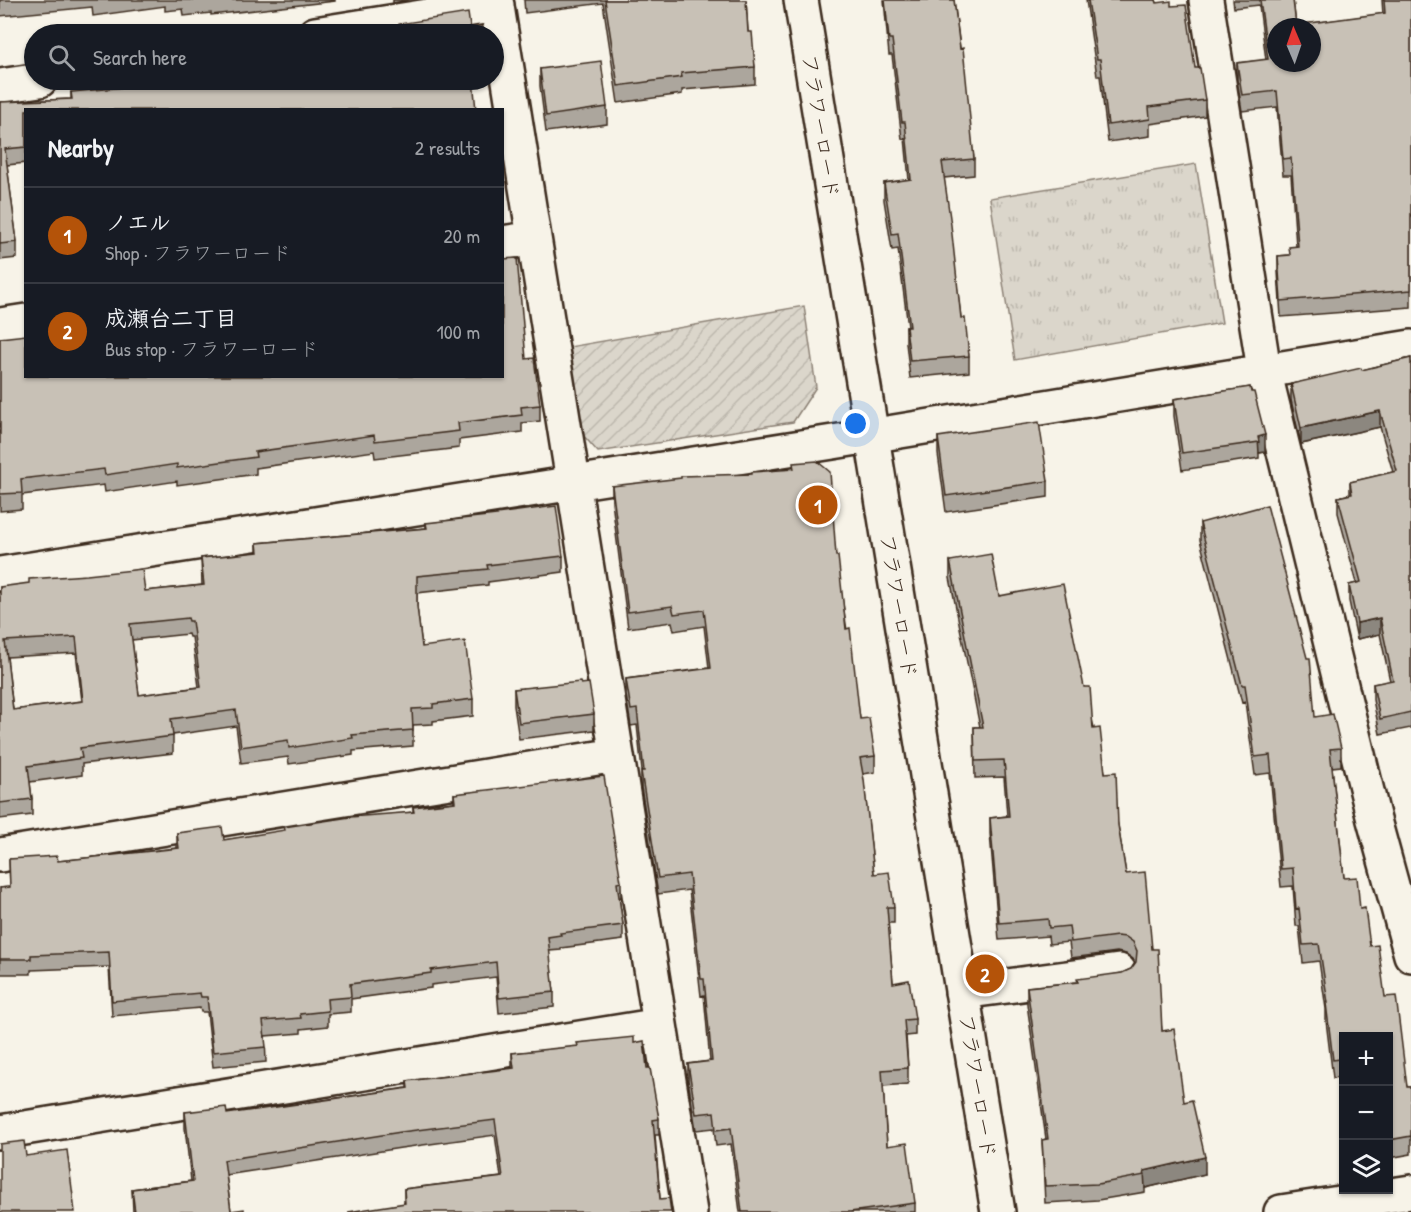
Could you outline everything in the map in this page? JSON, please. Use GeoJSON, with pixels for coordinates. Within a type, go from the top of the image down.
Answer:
{"type":"FeatureCollection","features":[{"type":"Feature","properties":{"kind":"street","name":"フラワーロード"},"geometry":{"type":"LineString","coordinates":[[801,0],[998,1212]]}},
{"type":"Feature","properties":{"kind":"street"},"geometry":{"type":"LineString","coordinates":[[1206,0],[1264,370],[1374,820],[1411,955]]}},
{"type":"Feature","properties":{"kind":"street"},"geometry":{"type":"LineString","coordinates":[[372,24],[496,2],[498,24]]}},
{"type":"Feature","properties":{"kind":"street"},"geometry":{"type":"LineString","coordinates":[[0,86],[24,82]]}},
{"type":"Feature","properties":{"kind":"street"},"geometry":{"type":"LineString","coordinates":[[504,89],[518,240],[573,482],[690,1212]]}},
{"type":"Feature","properties":{"kind":"street"},"geometry":{"type":"LineString","coordinates":[[0,325],[24,321]]}},
{"type":"Feature","properties":{"kind":"street"},"geometry":{"type":"LineString","coordinates":[[0,574],[872,436],[1411,347]]}},
{"type":"Feature","properties":{"kind":"street"},"geometry":{"type":"LineString","coordinates":[[0,855],[616,755]]}},
{"type":"Feature","properties":{"kind":"street"},"geometry":{"type":"LineString","coordinates":[[962,992],[1119,971]]}},
{"type":"Feature","properties":{"kind":"street"},"geometry":{"type":"LineString","coordinates":[[0,1132],[660,1025]]}},
{"type":"Feature","properties":{"kind":"street"},"geometry":{"type":"LineString","coordinates":[[1281,1212],[1411,1192]]}},
{"type":"Feature","properties":{"kind":"green space"},"geometry":{"type":"Polygon","coordinates":[[[1196,164],[1222,323],[1015,360],[990,198],[1196,164]]]}},
{"type":"Feature","properties":{"kind":"green space"},"geometry":{"type":"Polygon","coordinates":[[[804,306],[816,387],[793,422],[598,452],[582,434],[569,347],[804,306]]]}},
{"type":"Feature","properties":{"kind":"building"},"geometry":{"type":"Polygon","coordinates":[[[605,0],[746,0],[748,32],[752,32],[755,67],[681,73],[682,77],[618,86],[605,0]]]}},
{"type":"Feature","properties":{"kind":"building"},"geometry":{"type":"Polygon","coordinates":[[[885,0],[954,0],[960,49],[963,48],[974,159],[942,162],[961,318],[965,318],[969,356],[910,361],[906,327],[910,327],[898,233],[892,234],[884,183],[911,179],[905,122],[902,122],[885,0]]]}},
{"type":"Feature","properties":{"kind":"building"},"geometry":{"type":"Polygon","coordinates":[[[1088,0],[1156,0],[1157,3],[1171,1],[1171,6],[1186,5],[1195,68],[1200,68],[1205,100],[1149,107],[1150,119],[1108,125],[1100,59],[1097,59],[1088,0]]]}},
{"type":"Feature","properties":{"kind":"building"},"geometry":{"type":"Polygon","coordinates":[[[1260,0],[1293,0],[1295,18],[1267,18],[1267,52],[1260,0]]]}},
{"type":"Feature","properties":{"kind":"building"},"geometry":{"type":"Polygon","coordinates":[[[1384,0],[1411,0],[1411,290],[1281,301],[1278,256],[1290,255],[1289,247],[1298,246],[1291,158],[1283,159],[1277,91],[1242,95],[1237,63],[1267,59],[1267,72],[1321,72],[1321,22],[1385,13],[1384,0]]]}},
{"type":"Feature","properties":{"kind":"building"},"geometry":{"type":"Polygon","coordinates":[[[468,13],[470,24],[399,24],[468,13]]]}},
{"type":"Feature","properties":{"kind":"building"},"geometry":{"type":"Polygon","coordinates":[[[601,61],[607,107],[546,116],[540,69],[601,61]]]}},
{"type":"Feature","properties":{"kind":"building"},"geometry":{"type":"Polygon","coordinates":[[[93,90],[474,90],[476,108],[24,108],[24,147],[5,149],[17,242],[0,244],[0,102],[72,99],[71,92],[93,90]]]}},
{"type":"Feature","properties":{"kind":"building"},"geometry":{"type":"Polygon","coordinates":[[[517,258],[526,359],[534,358],[540,405],[521,407],[522,415],[458,423],[459,431],[375,441],[374,435],[255,452],[256,457],[177,468],[177,464],[105,475],[104,469],[21,479],[22,493],[0,494],[0,338],[24,335],[24,378],[504,378],[504,259],[517,258]]]}},
{"type":"Feature","properties":{"kind":"building"},"geometry":{"type":"Polygon","coordinates":[[[1411,358],[1411,712],[1380,719],[1373,684],[1393,680],[1380,618],[1357,623],[1349,585],[1361,582],[1338,497],[1352,494],[1350,482],[1397,471],[1380,411],[1301,428],[1291,384],[1411,358]]]}},
{"type":"Feature","properties":{"kind":"building"},"geometry":{"type":"Polygon","coordinates":[[[1250,387],[1251,392],[1254,392],[1265,435],[1258,437],[1259,442],[1182,453],[1174,399],[1250,387]]]}},
{"type":"Feature","properties":{"kind":"building"},"geometry":{"type":"Polygon","coordinates":[[[1039,422],[1048,481],[946,496],[938,437],[1039,422]]]}},
{"type":"Feature","properties":{"kind":"building"},"geometry":{"type":"Polygon","coordinates":[[[817,461],[830,472],[836,556],[838,556],[846,629],[850,628],[860,719],[869,718],[875,756],[860,758],[874,874],[889,872],[894,907],[887,907],[893,983],[909,980],[915,1019],[904,1020],[908,1068],[882,1070],[887,1146],[907,1143],[915,1203],[850,1212],[742,1212],[731,1128],[716,1130],[714,1112],[696,1114],[688,1064],[712,1061],[704,979],[701,979],[689,874],[658,878],[641,771],[644,771],[637,709],[631,710],[626,679],[711,668],[704,610],[674,614],[672,606],[628,612],[612,486],[681,478],[681,476],[752,474],[752,472],[794,469],[793,463],[817,461]]]}},
{"type":"Feature","properties":{"kind":"building"},"geometry":{"type":"Polygon","coordinates":[[[1267,505],[1307,658],[1310,658],[1315,717],[1333,714],[1341,748],[1330,749],[1344,878],[1357,877],[1360,909],[1365,908],[1370,946],[1378,945],[1385,997],[1396,996],[1407,1087],[1411,1087],[1411,1136],[1393,1139],[1393,1032],[1339,1032],[1339,1059],[1333,1060],[1326,1003],[1328,1003],[1319,944],[1303,945],[1299,908],[1296,909],[1293,868],[1281,869],[1270,755],[1255,757],[1245,685],[1242,685],[1200,523],[1267,505]]]}},
{"type":"Feature","properties":{"kind":"building"},"geometry":{"type":"Polygon","coordinates":[[[556,506],[563,556],[487,565],[488,569],[417,576],[417,606],[422,647],[465,641],[473,699],[433,704],[433,708],[412,709],[413,730],[352,735],[353,738],[289,748],[288,740],[241,747],[236,710],[171,719],[173,736],[80,748],[82,758],[28,766],[32,799],[0,803],[0,587],[29,583],[29,579],[142,569],[145,591],[204,585],[201,558],[258,552],[257,543],[427,528],[426,523],[556,506]],[[188,618],[130,624],[139,695],[201,687],[192,621],[188,618]],[[76,637],[5,641],[13,710],[83,701],[76,637]]]}},
{"type":"Feature","properties":{"kind":"building"},"geometry":{"type":"Polygon","coordinates":[[[991,554],[999,596],[1063,584],[1084,687],[1090,687],[1093,729],[1100,728],[1105,773],[1116,772],[1118,825],[1126,874],[1145,872],[1152,949],[1158,949],[1162,1031],[1174,1029],[1184,1102],[1192,1100],[1205,1157],[1144,1171],[1145,1175],[1098,1184],[1045,1186],[1042,1140],[1048,1139],[1027,987],[1078,982],[1077,979],[1122,973],[1131,969],[1136,962],[1137,951],[1133,942],[1126,937],[1117,936],[1071,942],[1069,926],[1049,928],[1048,919],[999,923],[990,818],[1009,816],[1004,760],[975,761],[974,727],[983,727],[950,561],[991,554]]]}},
{"type":"Feature","properties":{"kind":"building"},"geometry":{"type":"Polygon","coordinates":[[[580,682],[581,684],[589,683],[594,714],[519,723],[514,689],[580,682]]]}},
{"type":"Feature","properties":{"kind":"building"},"geometry":{"type":"Polygon","coordinates":[[[604,776],[621,882],[617,883],[623,925],[560,933],[561,935],[548,937],[554,992],[499,998],[496,962],[350,984],[351,997],[327,999],[328,1011],[300,1014],[301,1018],[263,1021],[266,1047],[213,1052],[207,997],[201,997],[200,993],[112,1001],[109,952],[31,955],[31,959],[0,959],[0,888],[10,887],[9,859],[57,856],[58,861],[179,848],[177,833],[222,827],[224,840],[285,830],[284,827],[350,817],[414,812],[413,807],[455,802],[454,794],[604,776]]]}},
{"type":"Feature","properties":{"kind":"building"},"geometry":{"type":"Polygon","coordinates":[[[634,1037],[634,1043],[644,1041],[647,1068],[650,1068],[659,1119],[653,1120],[660,1199],[669,1198],[671,1212],[348,1212],[405,1203],[404,1189],[503,1177],[495,1120],[401,1132],[224,1160],[231,1211],[244,1209],[244,1212],[135,1212],[132,1189],[193,1181],[185,1112],[226,1107],[227,1114],[408,1088],[407,1081],[514,1068],[512,1053],[634,1037]]]}},
{"type":"Feature","properties":{"kind":"building"},"geometry":{"type":"Polygon","coordinates":[[[24,1141],[26,1156],[67,1150],[75,1212],[0,1212],[0,1144],[24,1141]]]}},
{"type":"Feature","properties":{"kind":"place","name":"ノエル"},"geometry":{"type":"Point","coordinates":[818,505]}},
{"type":"Feature","properties":{"kind":"place","name":"成瀬台二丁目"},"geometry":{"type":"Point","coordinates":[985,974]}}]}
